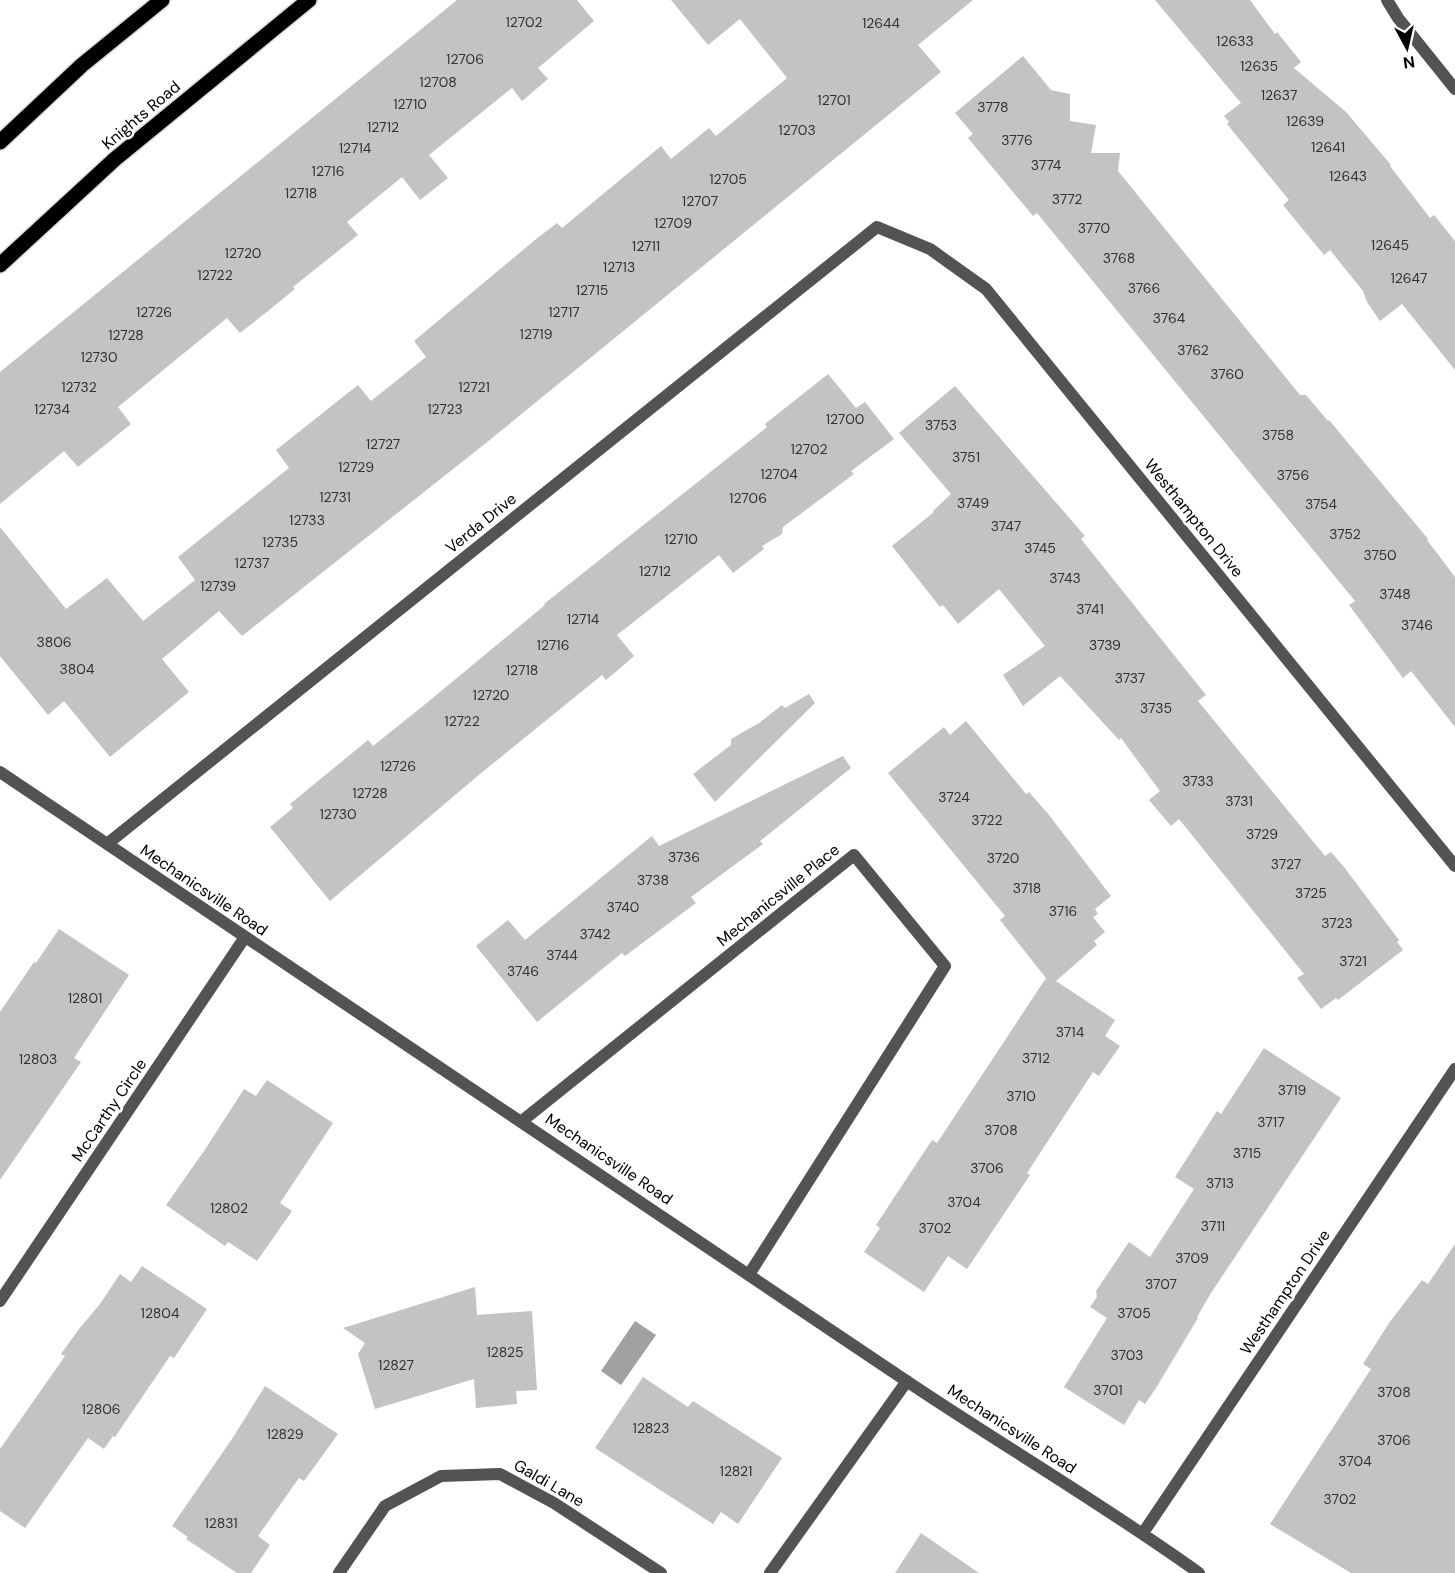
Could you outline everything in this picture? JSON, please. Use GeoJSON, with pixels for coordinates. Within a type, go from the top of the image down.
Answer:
{"type":"FeatureCollection","features":[{"type":"Feature","properties":{"kind":"main road"},"geometry":{"type":"LineString","coordinates":[[0,142],[82,65],[162,0]]}},
{"type":"Feature","properties":{"kind":"main road","name":"Knights Road"},"geometry":{"type":"LineString","coordinates":[[0,264],[115,159],[309,0]]}},
{"type":"Feature","properties":{"kind":"street"},"geometry":{"type":"LineString","coordinates":[[1387,0],[1398,18],[1455,89]]}},
{"type":"Feature","properties":{"kind":"street","name":"Verda Drive"},"geometry":{"type":"LineString","coordinates":[[107,844],[877,227]]}},
{"type":"Feature","properties":{"kind":"street","name":"Westhampton Drive"},"geometry":{"type":"LineString","coordinates":[[877,227],[930,249],[986,289],[1455,866]]}},
{"type":"Feature","properties":{"kind":"street","name":"Mechanicsville Road"},"geometry":{"type":"LineString","coordinates":[[0,772],[907,1381],[1143,1533],[1199,1573]]}},
{"type":"Feature","properties":{"kind":"street","name":"Mechanicsville Place"},"geometry":{"type":"LineString","coordinates":[[522,1121],[854,855],[945,966],[750,1274]]}},
{"type":"Feature","properties":{"kind":"street","name":"McCarthy Circle"},"geometry":{"type":"LineString","coordinates":[[0,1301],[245,937]]}},
{"type":"Feature","properties":{"kind":"street","name":"Westhampton Drive"},"geometry":{"type":"LineString","coordinates":[[1143,1533],[1455,1069]]}},
{"type":"Feature","properties":{"kind":"street"},"geometry":{"type":"LineString","coordinates":[[770,1573],[907,1381]]}},
{"type":"Feature","properties":{"kind":"street","name":"Galdi Lane"},"geometry":{"type":"LineString","coordinates":[[339,1573],[385,1506],[441,1476],[501,1474],[554,1503],[661,1573]]}},
{"type":"Feature","properties":{"kind":"shaded area"},"geometry":{"type":"Polygon","coordinates":[[[635,1321],[656,1335],[621,1385],[601,1371],[635,1321]]]}},
{"type":"Feature","properties":{"kind":"building"},"geometry":{"type":"Polygon","coordinates":[[[457,0],[577,0],[594,21],[538,68],[548,79],[522,101],[512,88],[429,155],[448,178],[420,200],[402,177],[347,222],[358,235],[293,287],[295,289],[268,311],[240,333],[227,318],[118,407],[131,424],[78,467],[64,451],[0,504],[0,372],[457,0]]]}},
{"type":"Feature","properties":{"kind":"building"},"geometry":{"type":"Polygon","coordinates":[[[671,0],[973,0],[918,45],[941,72],[486,443],[242,636],[219,611],[162,659],[189,692],[110,757],[64,701],[48,715],[0,656],[0,527],[66,609],[107,578],[143,621],[195,580],[178,557],[289,468],[276,450],[358,385],[371,401],[426,357],[414,341],[535,240],[557,223],[562,228],[661,146],[671,159],[709,128],[716,136],[787,78],[740,19],[708,45],[671,0]]]}},
{"type":"Feature","properties":{"kind":"building"},"geometry":{"type":"Polygon","coordinates":[[[1155,0],[1250,0],[1275,34],[1277,32],[1301,62],[1294,68],[1346,112],[1391,165],[1430,218],[1434,215],[1455,241],[1455,370],[1402,304],[1380,321],[1367,302],[1363,291],[1330,250],[1324,255],[1283,205],[1289,200],[1227,124],[1229,122],[1224,116],[1241,103],[1155,0]]]}},
{"type":"Feature","properties":{"kind":"building"},"geometry":{"type":"Polygon","coordinates":[[[1023,56],[1051,90],[1070,94],[1070,121],[1096,125],[1091,153],[1120,153],[1118,171],[1300,395],[1306,395],[1329,420],[1428,539],[1455,577],[1455,727],[1411,671],[1403,678],[1349,605],[1355,601],[1037,213],[1033,216],[968,138],[973,134],[955,113],[1023,56]]]}},
{"type":"Feature","properties":{"kind":"building"},"geometry":{"type":"Polygon","coordinates":[[[828,374],[856,408],[865,402],[894,439],[851,471],[854,474],[783,527],[782,534],[762,546],[764,549],[733,573],[719,555],[617,635],[634,656],[606,680],[602,675],[480,774],[330,901],[270,827],[293,808],[290,804],[368,740],[373,746],[544,604],[767,427],[765,424],[828,374]]]}},
{"type":"Feature","properties":{"kind":"building"},"geometry":{"type":"Polygon","coordinates":[[[955,386],[1085,536],[1081,539],[1206,695],[1198,701],[1325,856],[1331,852],[1344,867],[1399,940],[1397,942],[1403,950],[1338,1000],[1336,998],[1321,1009],[1297,978],[1304,974],[1179,819],[1171,826],[1149,800],[1160,791],[1121,738],[1119,740],[1060,676],[1023,706],[1003,675],[1045,646],[999,589],[958,624],[943,605],[940,607],[892,546],[934,512],[951,494],[899,433],[955,386]]]}},
{"type":"Feature","properties":{"kind":"building"},"geometry":{"type":"Polygon","coordinates":[[[809,694],[815,703],[715,802],[693,774],[731,745],[731,739],[759,723],[782,705],[785,708],[809,694]]]}},
{"type":"Feature","properties":{"kind":"building"},"geometry":{"type":"Polygon","coordinates":[[[966,721],[1026,794],[1029,792],[1049,815],[1111,896],[1095,909],[1098,914],[1093,917],[1105,932],[1094,941],[1097,945],[1056,981],[1115,1020],[1105,1036],[1120,1046],[1099,1076],[1093,1072],[1027,1173],[1030,1175],[967,1269],[948,1256],[924,1292],[864,1252],[880,1228],[876,1225],[932,1140],[937,1143],[1046,978],[1000,920],[1005,916],[888,773],[944,727],[950,735],[966,721]]]}},
{"type":"Feature","properties":{"kind":"building"},"geometry":{"type":"Polygon","coordinates":[[[843,756],[851,768],[760,841],[763,844],[691,897],[696,903],[625,956],[622,953],[537,1022],[476,946],[508,920],[525,940],[652,836],[659,846],[843,756]]]}},
{"type":"Feature","properties":{"kind":"building"},"geometry":{"type":"Polygon","coordinates":[[[59,929],[129,975],[74,1058],[81,1062],[0,1180],[0,1012],[59,929]]]}},
{"type":"Feature","properties":{"kind":"building"},"geometry":{"type":"Polygon","coordinates":[[[1264,1048],[1341,1098],[1211,1293],[1156,1388],[1145,1404],[1139,1400],[1124,1425],[1064,1387],[1107,1318],[1090,1307],[1097,1297],[1096,1291],[1129,1242],[1150,1257],[1194,1189],[1175,1177],[1217,1111],[1221,1114],[1264,1048]]]}},
{"type":"Feature","properties":{"kind":"building"},"geometry":{"type":"Polygon","coordinates":[[[267,1080],[333,1123],[280,1203],[292,1211],[257,1261],[228,1242],[225,1246],[166,1205],[244,1089],[256,1096],[267,1080]]]}},
{"type":"Feature","properties":{"kind":"building"},"geometry":{"type":"Polygon","coordinates":[[[1455,1244],[1455,1573],[1351,1573],[1270,1524],[1371,1369],[1363,1364],[1389,1323],[1422,1280],[1428,1284],[1455,1244]]]}},
{"type":"Feature","properties":{"kind":"building"},"geometry":{"type":"Polygon","coordinates":[[[142,1266],[207,1309],[174,1358],[170,1356],[115,1437],[113,1436],[104,1449],[88,1438],[25,1528],[0,1511],[0,1449],[65,1356],[61,1354],[120,1274],[131,1282],[142,1266]]]}},
{"type":"Feature","properties":{"kind":"building"},"geometry":{"type":"Polygon","coordinates":[[[475,1287],[477,1315],[532,1311],[537,1390],[516,1391],[517,1404],[476,1408],[474,1379],[375,1409],[358,1354],[365,1343],[343,1328],[475,1287]]]}},
{"type":"Feature","properties":{"kind":"building"},"geometry":{"type":"Polygon","coordinates":[[[643,1377],[688,1407],[693,1401],[782,1458],[738,1524],[721,1512],[713,1524],[595,1448],[643,1377]]]}},
{"type":"Feature","properties":{"kind":"building"},"geometry":{"type":"Polygon","coordinates":[[[265,1386],[338,1434],[304,1481],[299,1478],[258,1536],[270,1545],[251,1573],[237,1573],[186,1539],[188,1537],[172,1526],[234,1436],[265,1386]]]}},
{"type":"Feature","properties":{"kind":"building"},"geometry":{"type":"Polygon","coordinates":[[[921,1533],[979,1573],[895,1573],[921,1533]]]}}]}
